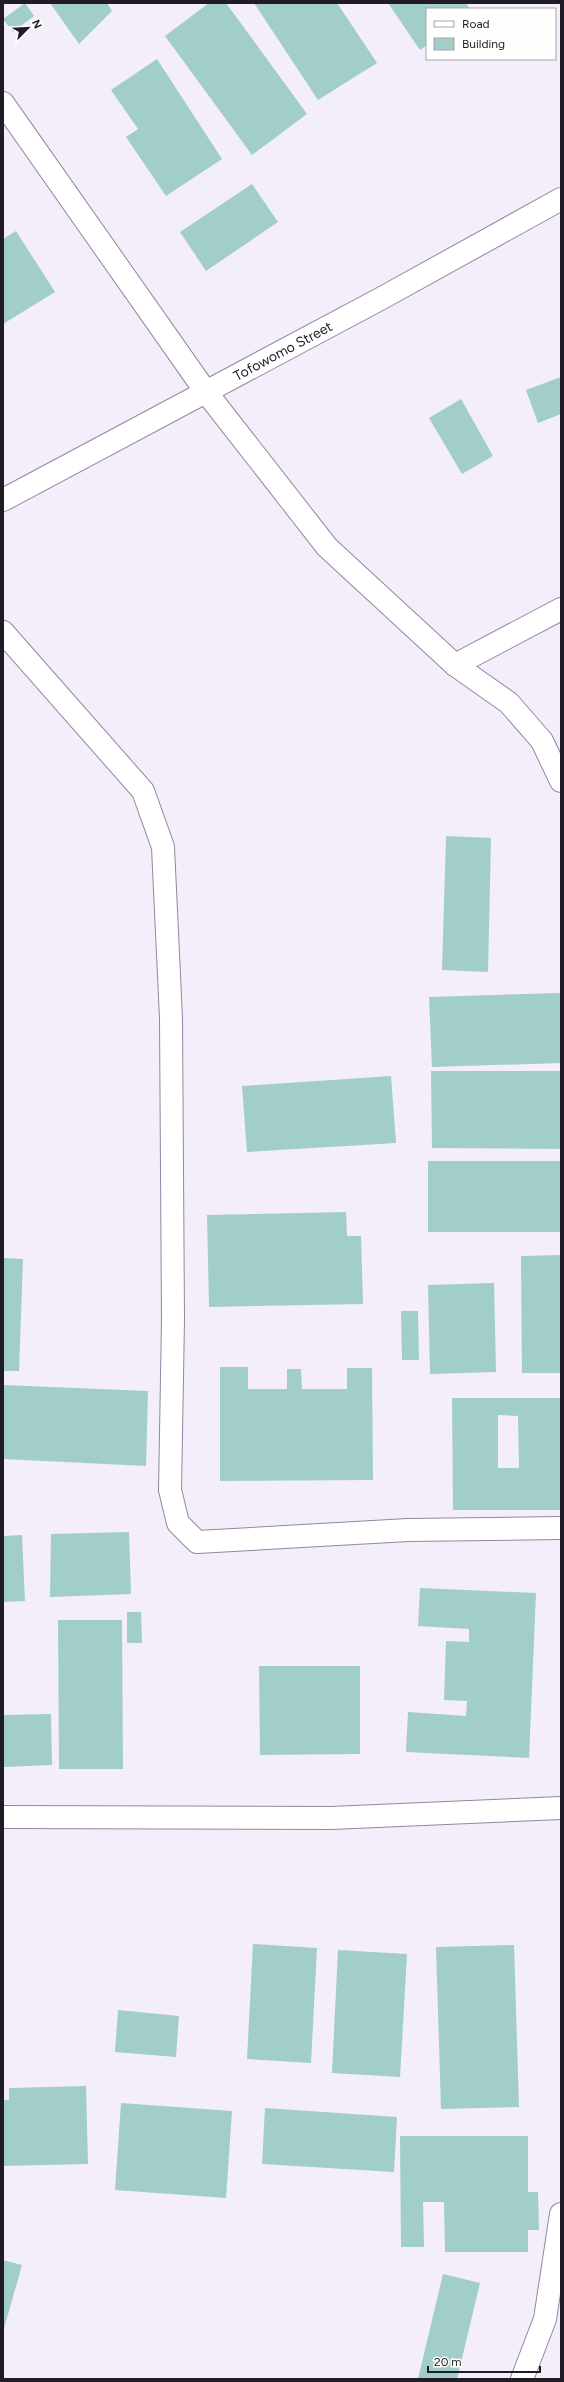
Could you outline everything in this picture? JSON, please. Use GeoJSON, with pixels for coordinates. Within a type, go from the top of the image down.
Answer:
{"type":"FeatureCollection","features":[{"type":"Feature","properties":{"kind":"street"},"geometry":{"type":"LineString","coordinates":[[3,103],[206,392],[328,547],[455,665],[509,703],[542,742],[561,781]]}},
{"type":"Feature","properties":{"kind":"street","name":"Tofowomo Street"},"geometry":{"type":"LineString","coordinates":[[3,500],[382,298],[561,199]]}},
{"type":"Feature","properties":{"kind":"street"},"geometry":{"type":"LineString","coordinates":[[455,665],[561,609]]}},
{"type":"Feature","properties":{"kind":"street"},"geometry":{"type":"LineString","coordinates":[[3,632],[143,791],[163,847],[171,1034],[173,1320],[170,1490],[178,1523],[197,1542],[408,1530],[561,1528]]}},
{"type":"Feature","properties":{"kind":"street"},"geometry":{"type":"LineString","coordinates":[[3,1817],[331,1818],[561,1808]]}},
{"type":"Feature","properties":{"kind":"street"},"geometry":{"type":"LineString","coordinates":[[522,2379],[545,2319],[561,2214]]}},
{"type":"Feature","properties":{"kind":"building"},"geometry":{"type":"Polygon","coordinates":[[[25,3],[34,16],[13,32],[3,19],[25,3]]]}},
{"type":"Feature","properties":{"kind":"building"},"geometry":{"type":"Polygon","coordinates":[[[50,3],[107,3],[112,11],[79,44],[50,3]]]}},
{"type":"Feature","properties":{"kind":"building"},"geometry":{"type":"Polygon","coordinates":[[[209,3],[226,3],[307,114],[252,155],[165,36],[209,3]]]}},
{"type":"Feature","properties":{"kind":"building"},"geometry":{"type":"Polygon","coordinates":[[[254,3],[337,3],[377,63],[318,100],[254,3]]]}},
{"type":"Feature","properties":{"kind":"building"},"geometry":{"type":"Polygon","coordinates":[[[388,3],[466,3],[469,8],[426,8],[426,46],[420,50],[388,3]]]}},
{"type":"Feature","properties":{"kind":"building"},"geometry":{"type":"Polygon","coordinates":[[[157,59],[222,159],[166,196],[126,137],[138,129],[111,90],[157,59]]]}},
{"type":"Feature","properties":{"kind":"building"},"geometry":{"type":"Polygon","coordinates":[[[252,184],[278,222],[206,271],[180,232],[252,184]]]}},
{"type":"Feature","properties":{"kind":"building"},"geometry":{"type":"Polygon","coordinates":[[[16,231],[55,292],[3,324],[3,239],[16,231]]]}},
{"type":"Feature","properties":{"kind":"building"},"geometry":{"type":"Polygon","coordinates":[[[561,377],[561,414],[538,423],[526,390],[561,377]]]}},
{"type":"Feature","properties":{"kind":"building"},"geometry":{"type":"Polygon","coordinates":[[[461,399],[493,456],[462,474],[429,418],[461,399]]]}},
{"type":"Feature","properties":{"kind":"building"},"geometry":{"type":"Polygon","coordinates":[[[446,836],[491,838],[488,972],[442,970],[446,836]]]}},
{"type":"Feature","properties":{"kind":"building"},"geometry":{"type":"Polygon","coordinates":[[[561,993],[561,1063],[432,1067],[429,997],[561,993]]]}},
{"type":"Feature","properties":{"kind":"building"},"geometry":{"type":"Polygon","coordinates":[[[431,1071],[561,1071],[561,1149],[432,1148],[431,1071]]]}},
{"type":"Feature","properties":{"kind":"building"},"geometry":{"type":"Polygon","coordinates":[[[391,1076],[396,1143],[247,1152],[242,1086],[391,1076]]]}},
{"type":"Feature","properties":{"kind":"building"},"geometry":{"type":"Polygon","coordinates":[[[428,1161],[561,1161],[561,1232],[428,1232],[428,1161]]]}},
{"type":"Feature","properties":{"kind":"building"},"geometry":{"type":"Polygon","coordinates":[[[346,1212],[347,1236],[361,1236],[363,1304],[209,1307],[207,1215],[346,1212]]]}},
{"type":"Feature","properties":{"kind":"building"},"geometry":{"type":"Polygon","coordinates":[[[561,1255],[561,1373],[522,1373],[521,1256],[561,1255]]]}},
{"type":"Feature","properties":{"kind":"building"},"geometry":{"type":"Polygon","coordinates":[[[3,1258],[23,1259],[19,1371],[3,1371],[3,1258]]]}},
{"type":"Feature","properties":{"kind":"building"},"geometry":{"type":"Polygon","coordinates":[[[494,1283],[496,1372],[430,1374],[428,1285],[494,1283]]]}},
{"type":"Feature","properties":{"kind":"building"},"geometry":{"type":"Polygon","coordinates":[[[401,1311],[418,1311],[419,1360],[402,1360],[401,1311]]]}},
{"type":"Feature","properties":{"kind":"building"},"geometry":{"type":"Polygon","coordinates":[[[220,1367],[248,1367],[248,1389],[287,1389],[287,1369],[301,1369],[302,1389],[347,1389],[347,1368],[372,1368],[373,1480],[220,1481],[220,1367]]]}},
{"type":"Feature","properties":{"kind":"building"},"geometry":{"type":"Polygon","coordinates":[[[3,1385],[148,1391],[146,1466],[3,1459],[3,1385]]]}},
{"type":"Feature","properties":{"kind":"building"},"geometry":{"type":"Polygon","coordinates":[[[452,1398],[561,1398],[561,1510],[453,1510],[452,1398]],[[498,1415],[498,1468],[519,1468],[518,1416],[498,1415]]]}},
{"type":"Feature","properties":{"kind":"building"},"geometry":{"type":"Polygon","coordinates":[[[129,1532],[131,1594],[50,1597],[51,1534],[129,1532]]]}},
{"type":"Feature","properties":{"kind":"building"},"geometry":{"type":"Polygon","coordinates":[[[22,1535],[25,1601],[3,1602],[3,1536],[22,1535]]]}},
{"type":"Feature","properties":{"kind":"building"},"geometry":{"type":"Polygon","coordinates":[[[420,1588],[536,1593],[529,1758],[406,1752],[408,1712],[466,1716],[467,1701],[444,1700],[446,1641],[469,1642],[469,1629],[418,1626],[420,1588]]]}},
{"type":"Feature","properties":{"kind":"building"},"geometry":{"type":"Polygon","coordinates":[[[127,1612],[141,1612],[142,1643],[127,1643],[127,1612]]]}},
{"type":"Feature","properties":{"kind":"building"},"geometry":{"type":"Polygon","coordinates":[[[58,1620],[122,1620],[123,1769],[59,1769],[58,1620]]]}},
{"type":"Feature","properties":{"kind":"building"},"geometry":{"type":"Polygon","coordinates":[[[259,1666],[360,1666],[360,1754],[260,1755],[259,1666]]]}},
{"type":"Feature","properties":{"kind":"building"},"geometry":{"type":"Polygon","coordinates":[[[51,1714],[52,1765],[3,1767],[3,1715],[51,1714]]]}},
{"type":"Feature","properties":{"kind":"building"},"geometry":{"type":"Polygon","coordinates":[[[253,1944],[317,1948],[311,2063],[247,2059],[253,1944]]]}},
{"type":"Feature","properties":{"kind":"building"},"geometry":{"type":"Polygon","coordinates":[[[514,1945],[519,2107],[441,2109],[436,1947],[514,1945]]]}},
{"type":"Feature","properties":{"kind":"building"},"geometry":{"type":"Polygon","coordinates":[[[338,1950],[407,1954],[400,2077],[332,2073],[338,1950]]]}},
{"type":"Feature","properties":{"kind":"building"},"geometry":{"type":"Polygon","coordinates":[[[118,2010],[179,2016],[176,2057],[115,2052],[118,2010]]]}},
{"type":"Feature","properties":{"kind":"building"},"geometry":{"type":"Polygon","coordinates":[[[86,2086],[88,2164],[3,2166],[3,2100],[9,2100],[9,2088],[86,2086]]]}},
{"type":"Feature","properties":{"kind":"building"},"geometry":{"type":"Polygon","coordinates":[[[121,2103],[232,2111],[226,2198],[115,2190],[121,2103]]]}},
{"type":"Feature","properties":{"kind":"building"},"geometry":{"type":"Polygon","coordinates":[[[265,2108],[397,2117],[394,2172],[262,2164],[265,2108]]]}},
{"type":"Feature","properties":{"kind":"building"},"geometry":{"type":"Polygon","coordinates":[[[400,2136],[528,2136],[528,2192],[538,2192],[539,2230],[528,2230],[528,2252],[445,2252],[444,2202],[423,2202],[424,2247],[401,2247],[400,2136]]]}},
{"type":"Feature","properties":{"kind":"building"},"geometry":{"type":"Polygon","coordinates":[[[3,2260],[22,2265],[3,2332],[3,2260]]]}},
{"type":"Feature","properties":{"kind":"building"},"geometry":{"type":"Polygon","coordinates":[[[443,2274],[480,2283],[457,2379],[418,2379],[443,2274]]]}}]}
